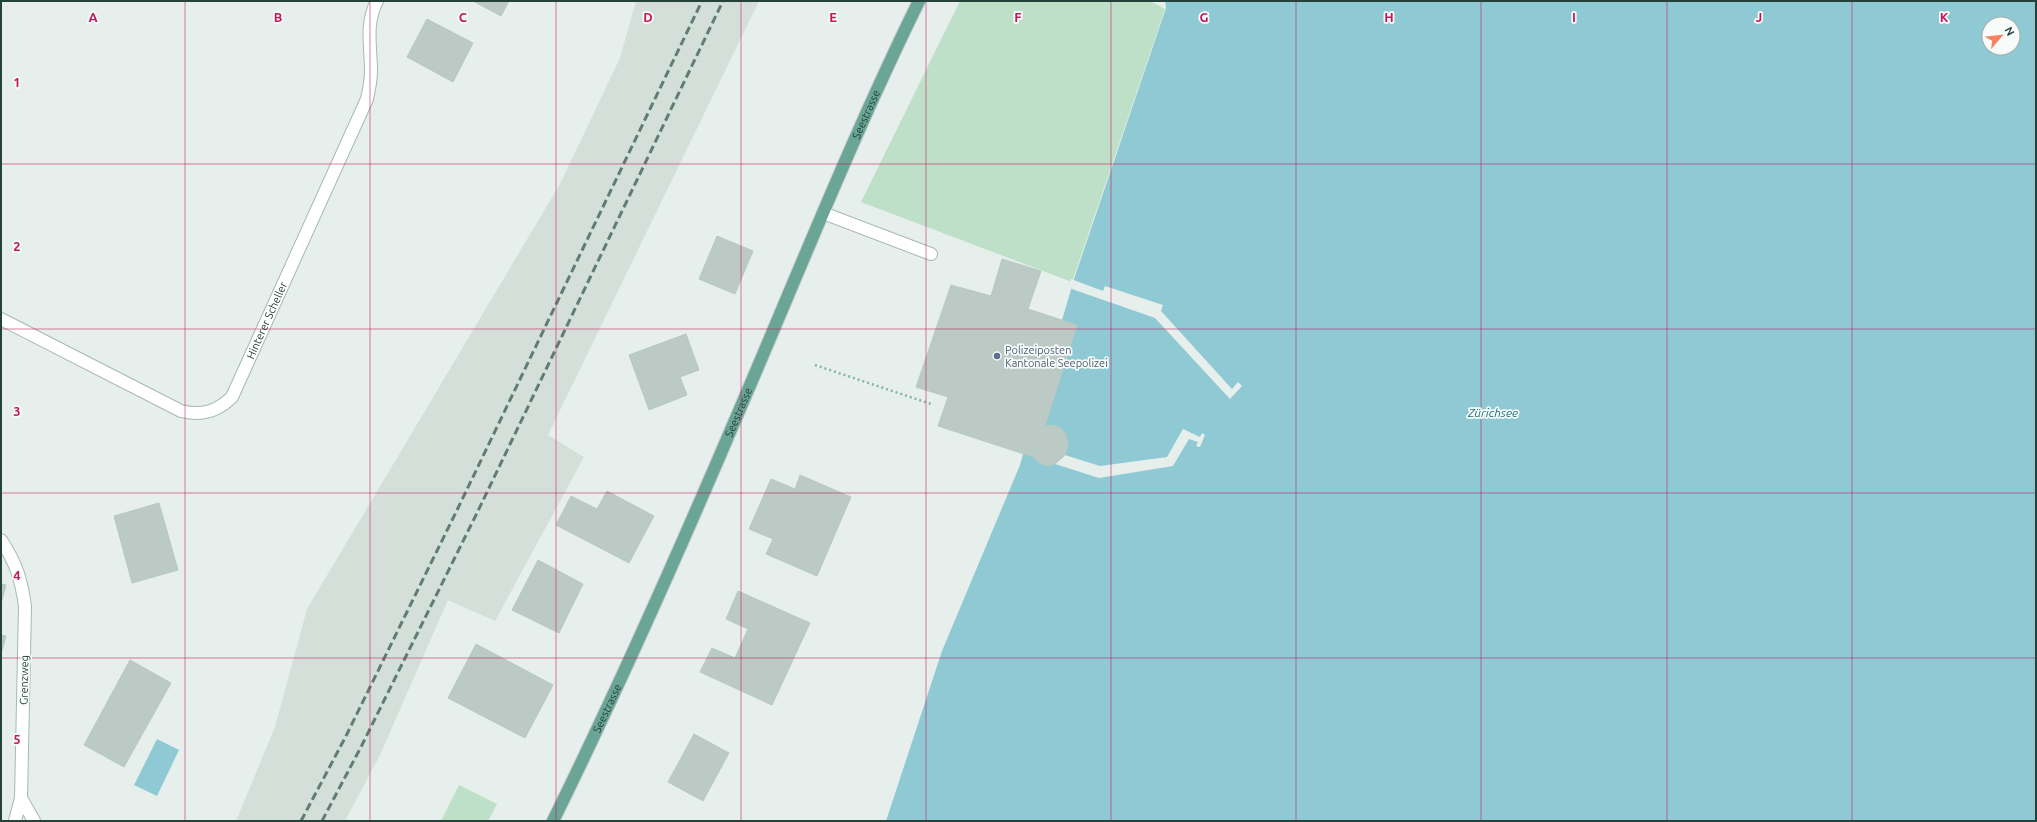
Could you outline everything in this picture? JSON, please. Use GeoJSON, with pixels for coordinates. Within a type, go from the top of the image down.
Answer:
{"type":"FeatureCollection","features":[{"type":"Feature","properties":{"kind":"main road","name":"Seestrasse"},"geometry":{"type":"LineString","coordinates":[[553,821],[598,728],[736,419],[823,213],[889,63],[919,1]]}},
{"type":"Feature","properties":{"kind":"street","name":"Hinterer Scheller"},"geometry":{"type":"LineString","coordinates":[[1,319],[181,411],[192,414],[204,413],[225,403],[232,397],[367,99],[371,72],[369,26],[371,12],[377,1]]}},
{"type":"Feature","properties":{"kind":"street"},"geometry":{"type":"LineString","coordinates":[[823,213],[931,254]]}},
{"type":"Feature","properties":{"kind":"street","name":"Grenzweg"},"geometry":{"type":"LineString","coordinates":[[1,540],[11,555],[22,581],[25,606],[21,798],[15,821]]}},
{"type":"Feature","properties":{"kind":"street"},"geometry":{"type":"LineString","coordinates":[[21,798],[34,821]]}},
{"type":"Feature","properties":{"kind":"path"},"geometry":{"type":"LineString","coordinates":[[815,365],[931,404]]}},
{"type":"Feature","properties":{"kind":"shaded area"},"geometry":{"type":"Polygon","coordinates":[[[636,1],[759,1],[548,435],[584,457],[495,621],[448,600],[380,755],[345,821],[236,821],[275,727],[307,609],[560,184],[620,58],[636,1]]]}},
{"type":"Feature","properties":{"kind":"green space"},"geometry":{"type":"Polygon","coordinates":[[[960,1],[1150,1],[1165,9],[1072,282],[861,202],[960,1]]]}},
{"type":"Feature","properties":{"kind":"green space"},"geometry":{"type":"Polygon","coordinates":[[[459,785],[497,804],[488,821],[441,821],[459,785]]]}},
{"type":"Feature","properties":{"kind":"water","name":"Zürichsee"},"geometry":{"type":"Polygon","coordinates":[[[1165,1],[2036,1],[2036,821],[886,821],[942,651],[1020,465],[1074,279],[1166,8],[1165,1]]]}},
{"type":"Feature","properties":{"kind":"water"},"geometry":{"type":"Polygon","coordinates":[[[157,739],[179,750],[157,796],[134,785],[157,739]]]}},
{"type":"Feature","properties":{"kind":"pier"},"geometry":{"type":"Polygon","coordinates":[[[1071,279],[1103,291],[1105,286],[1163,305],[1161,311],[1232,389],[1238,382],[1242,386],[1230,399],[1155,318],[1069,288],[1071,279]]]}},
{"type":"Feature","properties":{"kind":"pier"},"geometry":{"type":"Polygon","coordinates":[[[1183,429],[1200,437],[1202,433],[1205,435],[1200,447],[1196,446],[1198,442],[1189,439],[1173,466],[1099,478],[1055,464],[1065,455],[1100,466],[1167,457],[1183,429]]]}},
{"type":"Feature","properties":{"kind":"building"},"geometry":{"type":"Polygon","coordinates":[[[473,1],[509,1],[501,16],[473,1]]]}},
{"type":"Feature","properties":{"kind":"building"},"geometry":{"type":"Polygon","coordinates":[[[427,19],[473,43],[453,82],[407,57],[427,19]]]}},
{"type":"Feature","properties":{"kind":"building"},"geometry":{"type":"Polygon","coordinates":[[[717,236],[753,251],[735,294],[699,279],[717,236]]]}},
{"type":"Feature","properties":{"kind":"building","name":"Polizeiposten Kantonale Seepolizei"},"geometry":{"type":"Polygon","coordinates":[[[1002,259],[1041,271],[1028,309],[1077,325],[1045,426],[1053,425],[1061,428],[1066,435],[1068,446],[1065,455],[1055,464],[1048,466],[1040,463],[1033,457],[938,426],[948,397],[916,387],[951,285],[991,296],[1002,259]]]}},
{"type":"Feature","properties":{"kind":"building"},"geometry":{"type":"Polygon","coordinates":[[[686,334],[699,370],[680,377],[687,395],[649,410],[629,355],[686,334]]]}},
{"type":"Feature","properties":{"kind":"building"},"geometry":{"type":"Polygon","coordinates":[[[800,475],[851,497],[817,576],[766,554],[773,539],[749,529],[771,479],[795,489],[800,475]]]}},
{"type":"Feature","properties":{"kind":"building"},"geometry":{"type":"Polygon","coordinates":[[[607,491],[654,516],[629,563],[556,525],[571,496],[597,509],[607,491]]]}},
{"type":"Feature","properties":{"kind":"building"},"geometry":{"type":"Polygon","coordinates":[[[159,503],[178,570],[132,583],[114,516],[159,503]]]}},
{"type":"Feature","properties":{"kind":"building"},"geometry":{"type":"Polygon","coordinates":[[[538,560],[583,584],[559,633],[512,610],[538,560]]]}},
{"type":"Feature","properties":{"kind":"building"},"geometry":{"type":"Polygon","coordinates":[[[1,584],[6,585],[1,604],[1,584]]]}},
{"type":"Feature","properties":{"kind":"building"},"geometry":{"type":"Polygon","coordinates":[[[738,591],[810,623],[772,705],[700,672],[712,648],[735,658],[748,629],[726,619],[738,591]]]}},
{"type":"Feature","properties":{"kind":"building"},"geometry":{"type":"Polygon","coordinates":[[[1,635],[6,636],[1,654],[1,635]]]}},
{"type":"Feature","properties":{"kind":"building"},"geometry":{"type":"Polygon","coordinates":[[[476,644],[553,685],[525,738],[448,698],[476,644]]]}},
{"type":"Feature","properties":{"kind":"building"},"geometry":{"type":"Polygon","coordinates":[[[130,660],[171,683],[124,767],[84,745],[130,660]]]}},
{"type":"Feature","properties":{"kind":"building"},"geometry":{"type":"Polygon","coordinates":[[[694,734],[729,753],[703,801],[668,782],[694,734]]]}},
{"type":"Feature","properties":{"kind":"railway"},"geometry":{"type":"LineString","coordinates":[[301,821],[346,736],[459,506],[702,1]]}},
{"type":"Feature","properties":{"kind":"railway"},"geometry":{"type":"LineString","coordinates":[[322,821],[362,745],[476,515],[723,1]]}},
{"type":"Feature","properties":{"kind":"place","name":"Polizeiposten Kantonale Seepolizei"},"geometry":{"type":"Point","coordinates":[997,356]}}]}
